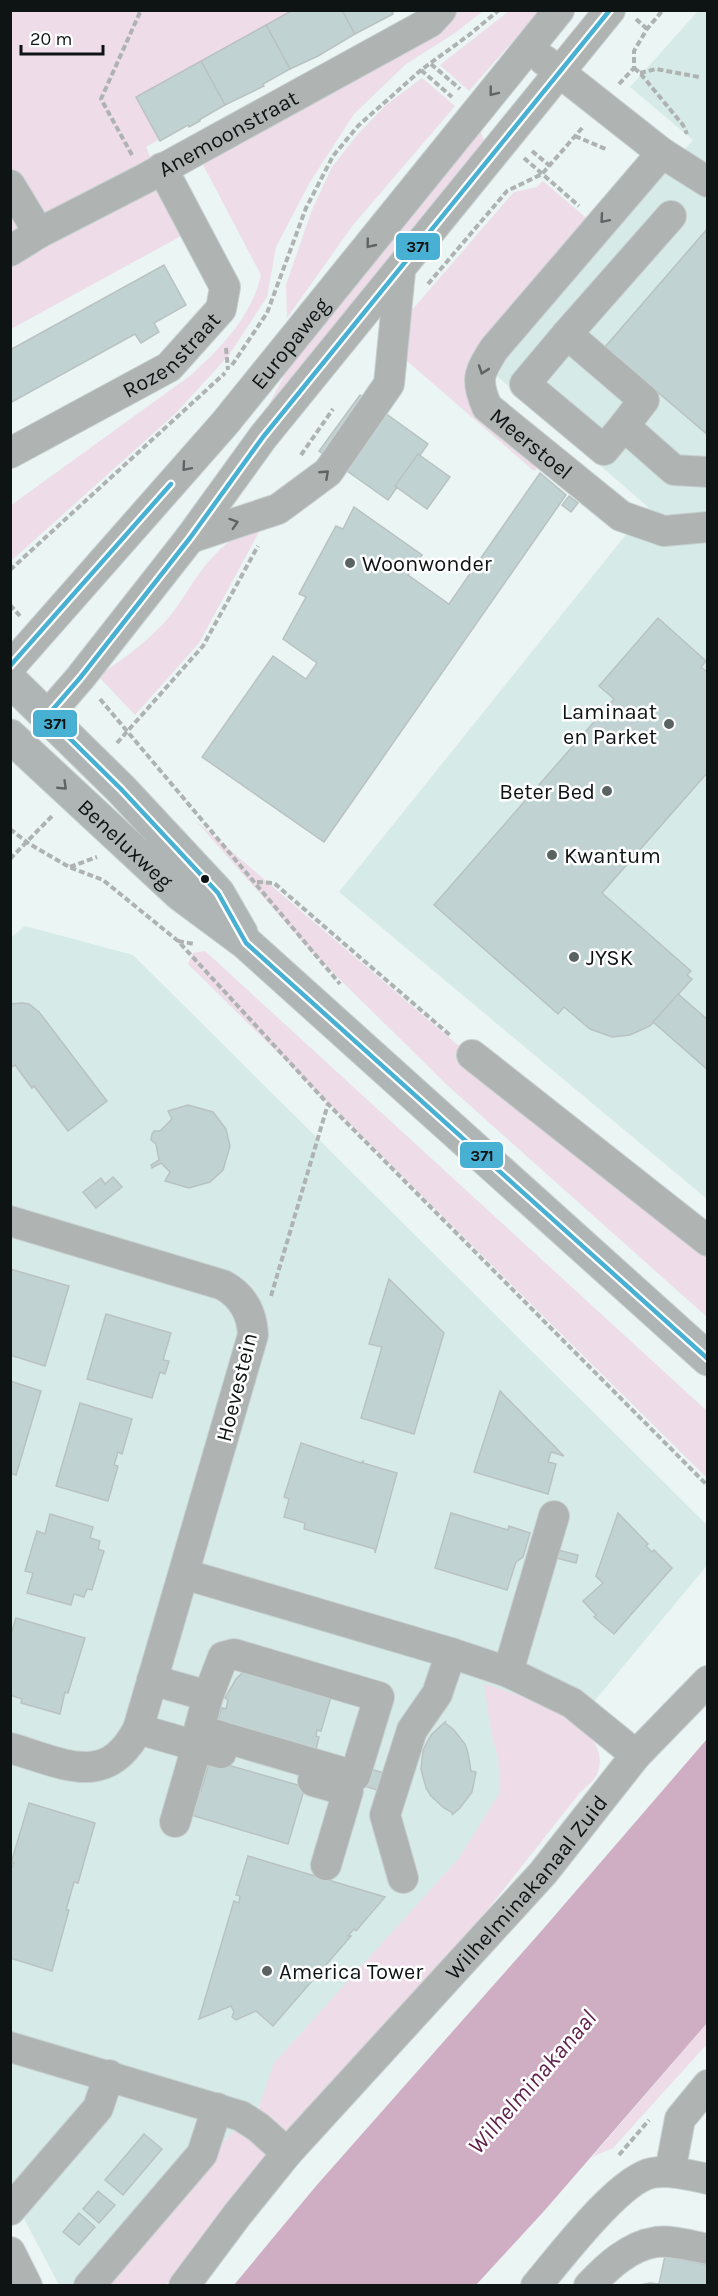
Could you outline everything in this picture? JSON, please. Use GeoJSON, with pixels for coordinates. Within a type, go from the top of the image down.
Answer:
{"type":"FeatureCollection","features":[{"type":"Feature","properties":{"kind":"main road","name":"Beneluxweg"},"geometry":{"type":"LineString","coordinates":[[10,680],[121,789],[218,893],[246,943]]}},
{"type":"Feature","properties":{"kind":"main road"},"geometry":{"type":"LineString","coordinates":[[14,746],[47,716]]}},
{"type":"Feature","properties":{"kind":"main road","name":"Beneluxweg"},"geometry":{"type":"LineString","coordinates":[[14,746],[180,894],[246,943],[708,1359]]}},
{"type":"Feature","properties":{"kind":"street","name":"Anemoonstraat"},"geometry":{"type":"LineString","coordinates":[[10,251],[39,233],[154,173],[430,22],[441,10]]}},
{"type":"Feature","properties":{"kind":"street","name":"Europaweg"},"geometry":{"type":"LineString","coordinates":[[10,667],[225,423],[559,10]]}},
{"type":"Feature","properties":{"kind":"street","name":"Europaweg"},"geometry":{"type":"LineString","coordinates":[[47,716],[80,678],[190,538],[263,437],[400,272],[610,10]]}},
{"type":"Feature","properties":{"kind":"street"},"geometry":{"type":"LineString","coordinates":[[529,46],[560,73],[652,164],[708,182]]}},
{"type":"Feature","properties":{"kind":"street","name":"Meerstoel"},"geometry":{"type":"LineString","coordinates":[[652,164],[494,349],[482,369],[479,388],[487,407],[533,447],[621,516],[664,531],[708,527]]}},
{"type":"Feature","properties":{"kind":"street","name":"Rozenstraat"},"geometry":{"type":"LineString","coordinates":[[10,453],[169,367],[221,309],[225,287],[154,173]]}},
{"type":"Feature","properties":{"kind":"street"},"geometry":{"type":"LineString","coordinates":[[10,185],[39,233]]}},
{"type":"Feature","properties":{"kind":"street"},"geometry":{"type":"LineString","coordinates":[[567,334],[644,400],[604,450],[525,384],[567,334],[671,216]]}},
{"type":"Feature","properties":{"kind":"street"},"geometry":{"type":"LineString","coordinates":[[190,538],[278,509],[328,472],[389,384],[400,272]]}},
{"type":"Feature","properties":{"kind":"street"},"geometry":{"type":"LineString","coordinates":[[533,447],[567,419]]}},
{"type":"Feature","properties":{"kind":"street"},"geometry":{"type":"LineString","coordinates":[[624,426],[674,470],[708,472]]}},
{"type":"Feature","properties":{"kind":"street"},"geometry":{"type":"LineString","coordinates":[[472,1054],[708,1241]]}},
{"type":"Feature","properties":{"kind":"street","name":"Hoevestein"},"geometry":{"type":"LineString","coordinates":[[10,1221],[223,1285],[232,1290],[246,1306],[253,1335],[138,1729],[128,1746],[115,1758],[96,1767],[77,1767],[10,1748]]}},
{"type":"Feature","properties":{"kind":"street"},"geometry":{"type":"LineString","coordinates":[[508,1672],[554,1516]]}},
{"type":"Feature","properties":{"kind":"street"},"geometry":{"type":"LineString","coordinates":[[184,1574],[508,1672],[572,1703],[636,1755]]}},
{"type":"Feature","properties":{"kind":"street"},"geometry":{"type":"LineString","coordinates":[[402,1878],[385,1815],[412,1730],[437,1694],[451,1653]]}},
{"type":"Feature","properties":{"kind":"street"},"geometry":{"type":"LineString","coordinates":[[234,1654],[379,1697],[355,1776],[199,1730],[208,1696],[223,1657],[234,1654]]}},
{"type":"Feature","properties":{"kind":"street"},"geometry":{"type":"LineString","coordinates":[[152,1680],[208,1696]]}},
{"type":"Feature","properties":{"kind":"street","name":"Wilhelminakanaal Zuid"},"geometry":{"type":"LineString","coordinates":[[184,2286],[287,2153],[543,1873],[636,1755],[708,1681]]}},
{"type":"Feature","properties":{"kind":"street"},"geometry":{"type":"LineString","coordinates":[[138,1729],[348,1791],[326,1865]]}},
{"type":"Feature","properties":{"kind":"street"},"geometry":{"type":"LineString","coordinates":[[175,1822],[197,1746]]}},
{"type":"Feature","properties":{"kind":"street"},"geometry":{"type":"LineString","coordinates":[[10,2047],[241,2116],[287,2153]]}},
{"type":"Feature","properties":{"kind":"street"},"geometry":{"type":"LineString","coordinates":[[10,2210],[98,2108],[109,2075]]}},
{"type":"Feature","properties":{"kind":"street"},"geometry":{"type":"LineString","coordinates":[[670,2172],[680,2119],[708,2085]]}},
{"type":"Feature","properties":{"kind":"street"},"geometry":{"type":"LineString","coordinates":[[89,2286],[202,2154],[218,2108]]}},
{"type":"Feature","properties":{"kind":"street"},"geometry":{"type":"LineString","coordinates":[[536,2286],[625,2187],[650,2173],[670,2172],[708,2179]]}},
{"type":"Feature","properties":{"kind":"street"},"geometry":{"type":"LineString","coordinates":[[589,2286],[605,2269],[632,2250],[656,2242],[708,2249]]}},
{"type":"Feature","properties":{"kind":"street"},"geometry":{"type":"LineString","coordinates":[[10,2252],[27,2286]]}},
{"type":"Feature","properties":{"kind":"path"},"geometry":{"type":"LineString","coordinates":[[141,10],[101,99],[154,173]]}},
{"type":"Feature","properties":{"kind":"path","name":"Europaweg"},"geometry":{"type":"LineString","coordinates":[[10,570],[228,370],[267,313],[306,208],[333,156],[358,126],[421,70],[499,10]]}},
{"type":"Feature","properties":{"kind":"path"},"geometry":{"type":"LineString","coordinates":[[634,68],[683,125],[688,136]]}},
{"type":"Feature","properties":{"kind":"path"},"geometry":{"type":"LineString","coordinates":[[640,73],[656,69],[699,77]]}},
{"type":"Feature","properties":{"kind":"path"},"geometry":{"type":"LineString","coordinates":[[10,605],[37,634]]}},
{"type":"Feature","properties":{"kind":"path"},"geometry":{"type":"LineString","coordinates":[[80,678],[115,716],[346,991]]}},
{"type":"Feature","properties":{"kind":"path"},"geometry":{"type":"LineString","coordinates":[[10,829],[28,843],[69,867],[103,880],[178,941],[328,1104],[708,1486]]}},
{"type":"Feature","properties":{"kind":"path"},"geometry":{"type":"LineString","coordinates":[[10,859],[28,843]]}},
{"type":"Feature","properties":{"kind":"path"},"geometry":{"type":"LineString","coordinates":[[69,867],[104,854]]}},
{"type":"Feature","properties":{"kind":"path"},"geometry":{"type":"LineString","coordinates":[[256,882],[274,883],[472,1054]]}},
{"type":"Feature","properties":{"kind":"path"},"geometry":{"type":"LineString","coordinates":[[253,1335],[274,1290],[328,1104]]}},
{"type":"Feature","properties":{"kind":"shaded area"},"geometry":{"type":"Polygon","coordinates":[[[11,11],[379,11],[146,147],[183,235],[11,329],[11,11]]]}},
{"type":"Feature","properties":{"kind":"shaded area"},"geometry":{"type":"Polygon","coordinates":[[[448,11],[483,11],[455,33],[406,64],[354,114],[310,182],[276,247],[267,297],[229,355],[176,413],[11,561],[10,506],[191,375],[225,342],[250,304],[261,275],[200,159],[448,11]]]}},
{"type":"Feature","properties":{"kind":"shaded area"},"geometry":{"type":"Polygon","coordinates":[[[509,11],[539,11],[469,91],[440,65],[509,11]]]}},
{"type":"Feature","properties":{"kind":"shaded area"},"geometry":{"type":"Polygon","coordinates":[[[698,11],[707,11],[707,1199],[339,892],[648,507],[492,372],[693,140],[630,87],[698,11]]]}},
{"type":"Feature","properties":{"kind":"shaded area"},"geometry":{"type":"Polygon","coordinates":[[[422,78],[455,106],[353,225],[287,318],[286,285],[312,210],[332,167],[358,134],[386,105],[422,78]]]}},
{"type":"Feature","properties":{"kind":"shaded area"},"geometry":{"type":"Polygon","coordinates":[[[477,124],[484,140],[471,168],[293,375],[265,412],[294,357],[477,124]]]}},
{"type":"Feature","properties":{"kind":"shaded area"},"geometry":{"type":"Polygon","coordinates":[[[543,181],[590,221],[473,360],[540,465],[534,471],[399,354],[405,318],[514,192],[537,187],[543,181]]]}},
{"type":"Feature","properties":{"kind":"shaded area"},"geometry":{"type":"Polygon","coordinates":[[[266,519],[199,643],[135,715],[98,676],[132,652],[163,624],[217,552],[240,534],[266,519]]]}},
{"type":"Feature","properties":{"kind":"shaded area"},"geometry":{"type":"Polygon","coordinates":[[[196,821],[620,1184],[707,1252],[707,1317],[447,1085],[309,949],[196,821]]]}},
{"type":"Feature","properties":{"kind":"shaded area"},"geometry":{"type":"Polygon","coordinates":[[[25,926],[133,955],[707,1525],[708,1564],[111,2285],[59,2285],[11,2194],[10,938],[25,926]]]}},
{"type":"Feature","properties":{"kind":"shaded area"},"geometry":{"type":"Polygon","coordinates":[[[205,951],[707,1411],[707,1478],[188,964],[193,953],[205,951]]]}},
{"type":"Feature","properties":{"kind":"shaded area"},"geometry":{"type":"Polygon","coordinates":[[[484,1684],[539,1704],[579,1726],[593,1740],[599,1756],[597,1774],[458,1947],[285,2137],[258,2110],[274,2063],[459,1858],[500,1792],[498,1759],[484,1684]]]}},
{"type":"Feature","properties":{"kind":"shaded area"},"geometry":{"type":"Polygon","coordinates":[[[707,2023],[707,2044],[613,2148],[592,2157],[707,2023]]]}},
{"type":"Feature","properties":{"kind":"shaded area"},"geometry":{"type":"Polygon","coordinates":[[[237,2128],[269,2156],[166,2285],[88,2286],[237,2128]]]}},
{"type":"Feature","properties":{"kind":"water","name":"Wilhelminakanaal"},"geometry":{"type":"Polygon","coordinates":[[[707,1739],[707,2023],[545,2210],[476,2285],[234,2285],[316,2186],[707,1739]]]}},
{"type":"Feature","properties":{"kind":"building"},"geometry":{"type":"Polygon","coordinates":[[[293,10],[342,10],[355,34],[318,56],[290,69],[266,25],[293,10]]]}},
{"type":"Feature","properties":{"kind":"building"},"geometry":{"type":"Polygon","coordinates":[[[342,10],[396,10],[393,14],[355,34],[342,10]]]}},
{"type":"Feature","properties":{"kind":"building"},"geometry":{"type":"Polygon","coordinates":[[[266,25],[290,69],[263,84],[264,86],[225,105],[201,61],[266,25]]]}},
{"type":"Feature","properties":{"kind":"building"},"geometry":{"type":"Polygon","coordinates":[[[201,61],[225,105],[200,121],[160,141],[136,97],[201,61]]]}},
{"type":"Feature","properties":{"kind":"building"},"geometry":{"type":"Polygon","coordinates":[[[708,228],[708,435],[605,347],[708,228]]]}},
{"type":"Feature","properties":{"kind":"building"},"geometry":{"type":"Polygon","coordinates":[[[164,265],[186,305],[154,323],[159,332],[141,343],[135,334],[10,403],[10,350],[164,265]]]}},
{"type":"Feature","properties":{"kind":"building"},"geometry":{"type":"Polygon","coordinates":[[[360,395],[428,444],[388,500],[319,451],[360,395]]]}},
{"type":"Feature","properties":{"kind":"building"},"geometry":{"type":"Polygon","coordinates":[[[418,454],[450,477],[427,509],[395,486],[418,454]]]}},
{"type":"Feature","properties":{"kind":"building"},"geometry":{"type":"Polygon","coordinates":[[[540,473],[566,495],[324,842],[202,757],[273,656],[306,679],[317,663],[283,639],[306,597],[299,594],[336,526],[343,529],[354,507],[422,555],[408,575],[449,604],[540,473]]]}},
{"type":"Feature","properties":{"kind":"building"},"geometry":{"type":"Polygon","coordinates":[[[569,496],[578,503],[571,512],[562,505],[569,496]]]}},
{"type":"Feature","properties":{"kind":"building"},"geometry":{"type":"Polygon","coordinates":[[[658,618],[706,661],[701,667],[708,673],[708,772],[602,893],[691,971],[687,975],[692,979],[650,1026],[630,1035],[612,1037],[590,1029],[564,1007],[558,1014],[434,905],[614,699],[599,686],[658,618]]]}},
{"type":"Feature","properties":{"kind":"building"},"geometry":{"type":"Polygon","coordinates":[[[678,994],[708,1020],[708,1070],[653,1022],[678,994]]]}},
{"type":"Feature","properties":{"kind":"building"},"geometry":{"type":"Polygon","coordinates":[[[10,1004],[29,1004],[39,1012],[107,1101],[68,1131],[15,1065],[10,1068],[10,1004]]]}},
{"type":"Feature","properties":{"kind":"building"},"geometry":{"type":"Polygon","coordinates":[[[188,1105],[213,1112],[226,1129],[230,1146],[223,1170],[210,1182],[189,1188],[165,1181],[170,1172],[161,1163],[152,1168],[151,1165],[159,1160],[156,1144],[151,1140],[152,1134],[154,1131],[160,1131],[172,1119],[168,1111],[188,1105]]]}},
{"type":"Feature","properties":{"kind":"building"},"geometry":{"type":"Polygon","coordinates":[[[113,1177],[122,1187],[96,1208],[83,1192],[101,1178],[105,1184],[113,1177]]]}},
{"type":"Feature","properties":{"kind":"building"},"geometry":{"type":"Polygon","coordinates":[[[10,1269],[69,1286],[45,1366],[10,1355],[10,1269]]]}},
{"type":"Feature","properties":{"kind":"building"},"geometry":{"type":"Polygon","coordinates":[[[389,1279],[444,1333],[414,1434],[361,1418],[382,1347],[369,1344],[389,1279]]]}},
{"type":"Feature","properties":{"kind":"building"},"geometry":{"type":"Polygon","coordinates":[[[106,1314],[171,1333],[163,1360],[169,1361],[165,1374],[160,1372],[152,1398],[87,1379],[106,1314]]]}},
{"type":"Feature","properties":{"kind":"building"},"geometry":{"type":"Polygon","coordinates":[[[10,1381],[41,1391],[16,1475],[10,1473],[10,1381]]]}},
{"type":"Feature","properties":{"kind":"building"},"geometry":{"type":"Polygon","coordinates":[[[500,1391],[564,1456],[551,1452],[548,1462],[556,1464],[548,1494],[474,1472],[500,1391]]]}},
{"type":"Feature","properties":{"kind":"building"},"geometry":{"type":"Polygon","coordinates":[[[80,1403],[132,1419],[122,1454],[118,1452],[114,1465],[118,1466],[108,1501],[56,1486],[80,1403]]]}},
{"type":"Feature","properties":{"kind":"building"},"geometry":{"type":"Polygon","coordinates":[[[301,1443],[397,1473],[375,1553],[375,1549],[304,1529],[305,1523],[284,1517],[289,1499],[284,1497],[301,1443]]]}},
{"type":"Feature","properties":{"kind":"building"},"geometry":{"type":"Polygon","coordinates":[[[451,1513],[508,1530],[509,1526],[530,1533],[523,1557],[516,1562],[507,1590],[435,1568],[451,1513]]]}},
{"type":"Feature","properties":{"kind":"building"},"geometry":{"type":"Polygon","coordinates":[[[618,1513],[648,1544],[646,1546],[652,1552],[654,1550],[672,1568],[614,1634],[594,1617],[596,1615],[583,1601],[603,1583],[596,1576],[618,1513]]]}},
{"type":"Feature","properties":{"kind":"building"},"geometry":{"type":"Polygon","coordinates":[[[50,1514],[93,1527],[90,1538],[100,1541],[98,1549],[104,1551],[92,1590],[87,1589],[84,1597],[74,1594],[71,1605],[27,1593],[33,1573],[25,1571],[37,1531],[45,1534],[50,1514]]]}},
{"type":"Feature","properties":{"kind":"building"},"geometry":{"type":"Polygon","coordinates":[[[558,1550],[578,1555],[576,1563],[556,1558],[558,1550]]]}},
{"type":"Feature","properties":{"kind":"building"},"geometry":{"type":"Polygon","coordinates":[[[16,1618],[85,1638],[68,1693],[65,1692],[60,1714],[21,1703],[22,1699],[10,1695],[10,1637],[16,1618]]]}},
{"type":"Feature","properties":{"kind":"building"},"geometry":{"type":"Polygon","coordinates":[[[243,1672],[331,1697],[321,1731],[317,1730],[316,1736],[319,1737],[314,1758],[215,1729],[222,1708],[226,1709],[228,1700],[225,1698],[243,1672]]]}},
{"type":"Feature","properties":{"kind":"building"},"geometry":{"type":"Polygon","coordinates":[[[446,1721],[445,1723],[465,1744],[471,1771],[476,1772],[472,1792],[452,1815],[453,1813],[431,1796],[426,1788],[421,1769],[423,1751],[427,1742],[446,1721]]]}},
{"type":"Feature","properties":{"kind":"building"},"geometry":{"type":"Polygon","coordinates":[[[210,1760],[305,1787],[288,1844],[191,1815],[197,1790],[201,1791],[210,1760]]]}},
{"type":"Feature","properties":{"kind":"building"},"geometry":{"type":"Polygon","coordinates":[[[370,1769],[388,1774],[383,1792],[365,1786],[370,1769]]]}},
{"type":"Feature","properties":{"kind":"building"},"geometry":{"type":"Polygon","coordinates":[[[29,1803],[95,1823],[78,1883],[74,1882],[66,1910],[69,1910],[52,1971],[10,1958],[10,1871],[29,1803]]]}},
{"type":"Feature","properties":{"kind":"building","name":"America Tower"},"geometry":{"type":"Polygon","coordinates":[[[248,1856],[385,1897],[356,1931],[354,1929],[348,1936],[351,1936],[273,2026],[256,2011],[236,2020],[232,2017],[234,2012],[231,2006],[199,2019],[234,1901],[239,1903],[240,1896],[236,1895],[248,1856]]]}},
{"type":"Feature","properties":{"kind":"building"},"geometry":{"type":"Polygon","coordinates":[[[144,2134],[162,2149],[123,2195],[105,2180],[144,2134]]]}},
{"type":"Feature","properties":{"kind":"building"},"geometry":{"type":"Polygon","coordinates":[[[98,2191],[115,2205],[99,2223],[83,2209],[98,2191]]]}},
{"type":"Feature","properties":{"kind":"building"},"geometry":{"type":"Polygon","coordinates":[[[79,2213],[95,2227],[79,2245],[63,2232],[79,2213]]]}},
{"type":"Feature","properties":{"kind":"building"},"geometry":{"type":"Polygon","coordinates":[[[665,2256],[708,2265],[708,2286],[634,2286],[659,2284],[665,2256]]]}},
{"type":"Feature","properties":{"kind":"transit line","name":"371"},"geometry":{"type":"LineString","coordinates":[[610,10],[263,437],[190,538],[80,678],[47,716],[121,789],[218,893],[246,943],[708,1359]]}},
{"type":"Feature","properties":{"kind":"transit line","name":"371"},"geometry":{"type":"LineString","coordinates":[[10,666],[171,484]]}},
{"type":"Feature","properties":{"kind":"place","name":"Woonwonder"},"geometry":{"type":"Point","coordinates":[350,563]}},
{"type":"Feature","properties":{"kind":"place","name":"Laminaat en Parket"},"geometry":{"type":"Point","coordinates":[669,724]}},
{"type":"Feature","properties":{"kind":"place","name":"Beter Bed"},"geometry":{"type":"Point","coordinates":[607,791]}},
{"type":"Feature","properties":{"kind":"place","name":"Kwantum"},"geometry":{"type":"Point","coordinates":[552,855]}},
{"type":"Feature","properties":{"kind":"place","name":"JYSK"},"geometry":{"type":"Point","coordinates":[574,957]}},
{"type":"Feature","properties":{"kind":"place","name":"America Tower"},"geometry":{"type":"Point","coordinates":[267,1971]}}]}
